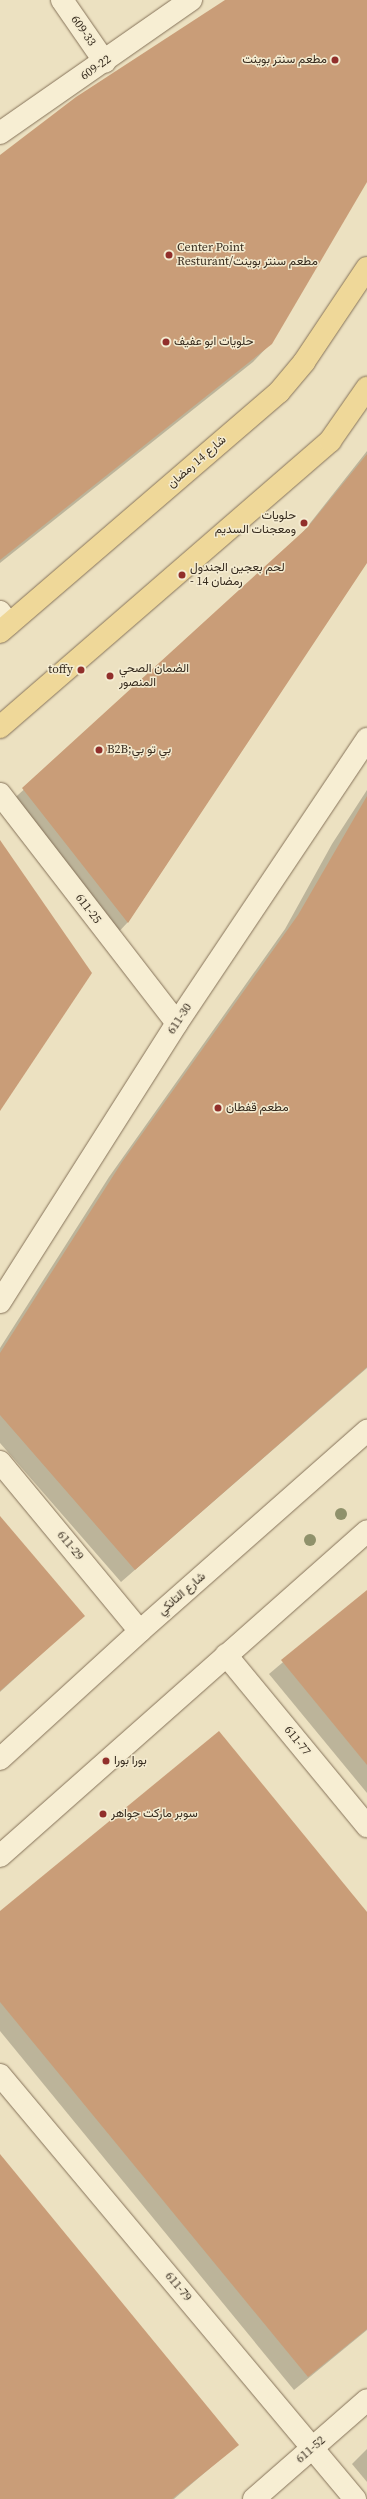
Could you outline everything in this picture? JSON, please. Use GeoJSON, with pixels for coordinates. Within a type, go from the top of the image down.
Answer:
{"type":"FeatureCollection","features":[{"type":"Feature","properties":{"kind":"main road","name":"شارع 14 رمضان"},"geometry":{"type":"LineString","coordinates":[[3,623],[279,392],[304,362],[367,268]]}},
{"type":"Feature","properties":{"kind":"main road"},"geometry":{"type":"LineString","coordinates":[[0,726],[330,441],[367,388]]}},
{"type":"Feature","properties":{"kind":"street","name":"609-33"},"geometry":{"type":"LineString","coordinates":[[62,0],[105,62]]}},
{"type":"Feature","properties":{"kind":"street","name":"609-22"},"geometry":{"type":"LineString","coordinates":[[0,133],[105,62],[191,0]]}},
{"type":"Feature","properties":{"kind":"street","name":"611-30"},"geometry":{"type":"LineString","coordinates":[[0,1302],[177,1023],[367,739]]}},
{"type":"Feature","properties":{"kind":"street","name":"611-25"},"geometry":{"type":"LineString","coordinates":[[0,794],[177,1023]]}},
{"type":"Feature","properties":{"kind":"street","name":"شارع التانكي"},"geometry":{"type":"LineString","coordinates":[[0,1759],[140,1631],[367,1431]]}},
{"type":"Feature","properties":{"kind":"street","name":"611-29"},"geometry":{"type":"LineString","coordinates":[[0,1462],[140,1631]]}},
{"type":"Feature","properties":{"kind":"street"},"geometry":{"type":"LineString","coordinates":[[0,1856],[367,1531]]}},
{"type":"Feature","properties":{"kind":"street","name":"611-77"},"geometry":{"type":"LineString","coordinates":[[226,1655],[367,1826]]}},
{"type":"Feature","properties":{"kind":"street","name":"611-79"},"geometry":{"type":"LineString","coordinates":[[0,2075],[355,2499]]}},
{"type":"Feature","properties":{"kind":"street","name":"611-52"},"geometry":{"type":"LineString","coordinates":[[254,2499],[367,2400]]}},
{"type":"Feature","properties":{"kind":"building"},"geometry":{"type":"Polygon","coordinates":[[[225,0],[367,0],[367,182],[272,344],[0,560],[0,155],[76,97],[225,0]]]}},
{"type":"Feature","properties":{"kind":"building"},"geometry":{"type":"Polygon","coordinates":[[[367,454],[367,563],[128,923],[22,788],[307,528],[367,454]]]}},
{"type":"Feature","properties":{"kind":"building"},"geometry":{"type":"Polygon","coordinates":[[[367,796],[367,1367],[135,1570],[0,1415],[0,1353],[122,1162],[298,915],[367,796]]]}},
{"type":"Feature","properties":{"kind":"building"},"geometry":{"type":"Polygon","coordinates":[[[0,840],[92,973],[0,1111],[0,840]]]}},
{"type":"Feature","properties":{"kind":"building"},"geometry":{"type":"Polygon","coordinates":[[[0,1516],[85,1616],[0,1691],[0,1516]]]}},
{"type":"Feature","properties":{"kind":"building"},"geometry":{"type":"Polygon","coordinates":[[[367,1590],[367,1765],[281,1660],[367,1590]]]}},
{"type":"Feature","properties":{"kind":"building"},"geometry":{"type":"Polygon","coordinates":[[[219,1731],[367,1912],[367,2329],[308,2377],[0,2002],[0,1911],[219,1731]]]}},
{"type":"Feature","properties":{"kind":"building"},"geometry":{"type":"Polygon","coordinates":[[[0,2154],[239,2445],[172,2499],[0,2499],[0,2154]]]}},
{"type":"Feature","properties":{"kind":"place","name":"مطعم سنتر بوينت"},"geometry":{"type":"Point","coordinates":[335,60]}},
{"type":"Feature","properties":{"kind":"place","name":"Center Point Resturant/مطعم سنتر بوينت"},"geometry":{"type":"Point","coordinates":[169,255]}},
{"type":"Feature","properties":{"kind":"place","name":"حلويات ابو عفيف"},"geometry":{"type":"Point","coordinates":[166,342]}},
{"type":"Feature","properties":{"kind":"place","name":"حلويات ومعجنات السديم"},"geometry":{"type":"Point","coordinates":[304,523]}},
{"type":"Feature","properties":{"kind":"place","name":"لحم بعجين الجندول - 14 رمضان"},"geometry":{"type":"Point","coordinates":[182,575]}},
{"type":"Feature","properties":{"kind":"place","name":"toffy"},"geometry":{"type":"Point","coordinates":[81,670]}},
{"type":"Feature","properties":{"kind":"place","name":"الضمان الصحي المنصور"},"geometry":{"type":"Point","coordinates":[110,676]}},
{"type":"Feature","properties":{"kind":"place","name":"B2B;بي تو بي"},"geometry":{"type":"Point","coordinates":[99,750]}},
{"type":"Feature","properties":{"kind":"place","name":"مطعم قفطان"},"geometry":{"type":"Point","coordinates":[218,1108]}},
{"type":"Feature","properties":{"kind":"place","name":"بورا بورا"},"geometry":{"type":"Point","coordinates":[106,1761]}},
{"type":"Feature","properties":{"kind":"place","name":"سوبر ماركت جواهر"},"geometry":{"type":"Point","coordinates":[103,1814]}}]}
